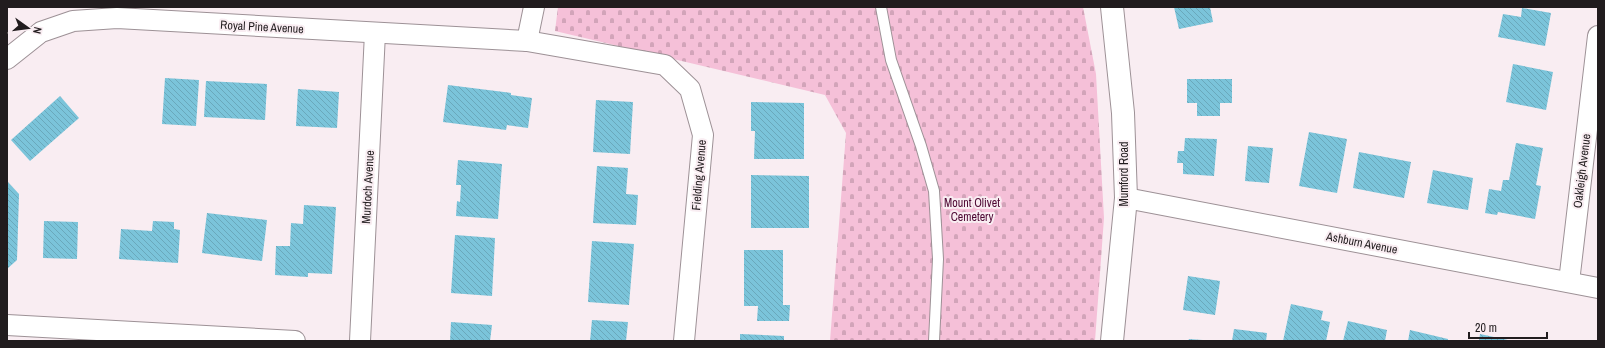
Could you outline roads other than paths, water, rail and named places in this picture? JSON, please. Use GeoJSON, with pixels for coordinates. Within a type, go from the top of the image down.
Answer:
{"type":"FeatureCollection","features":[{"type":"Feature","properties":{"kind":"street"},"geometry":{"type":"LineString","coordinates":[[527,41],[534,7]]}},
{"type":"Feature","properties":{"kind":"street","name":"Mumford Road"},"geometry":{"type":"LineString","coordinates":[[1112,7],[1124,113],[1126,198],[1112,341]]}},
{"type":"Feature","properties":{"kind":"street","name":"Royal Pine Avenue"},"geometry":{"type":"LineString","coordinates":[[7,59],[41,32],[73,21],[117,18],[527,41]]}},
{"type":"Feature","properties":{"kind":"street","name":"Murdoch Avenue"},"geometry":{"type":"LineString","coordinates":[[360,341],[375,33]]}},
{"type":"Feature","properties":{"kind":"street","name":"Oakleigh Avenue"},"geometry":{"type":"LineString","coordinates":[[1569,282],[1598,36]]}},
{"type":"Feature","properties":{"kind":"street","name":"Fielding Avenue"},"geometry":{"type":"LineString","coordinates":[[527,41],[665,65],[690,90],[703,135],[684,341]]}},
{"type":"Feature","properties":{"kind":"street","name":"Ashburn Avenue"},"geometry":{"type":"LineString","coordinates":[[1126,198],[1598,288]]}},
{"type":"Feature","properties":{"kind":"street"},"geometry":{"type":"LineString","coordinates":[[7,325],[295,341]]}},
{"type":"Feature","properties":{"kind":"lane"},"geometry":{"type":"LineString","coordinates":[[882,7],[891,60],[921,146],[934,191],[938,259],[934,341]]}},
{"type":"Feature","properties":{"kind":"park label","name":"Mount Olivet Cemetery"},"geometry":{"type":"Point","coordinates":[972,210]}}]}
